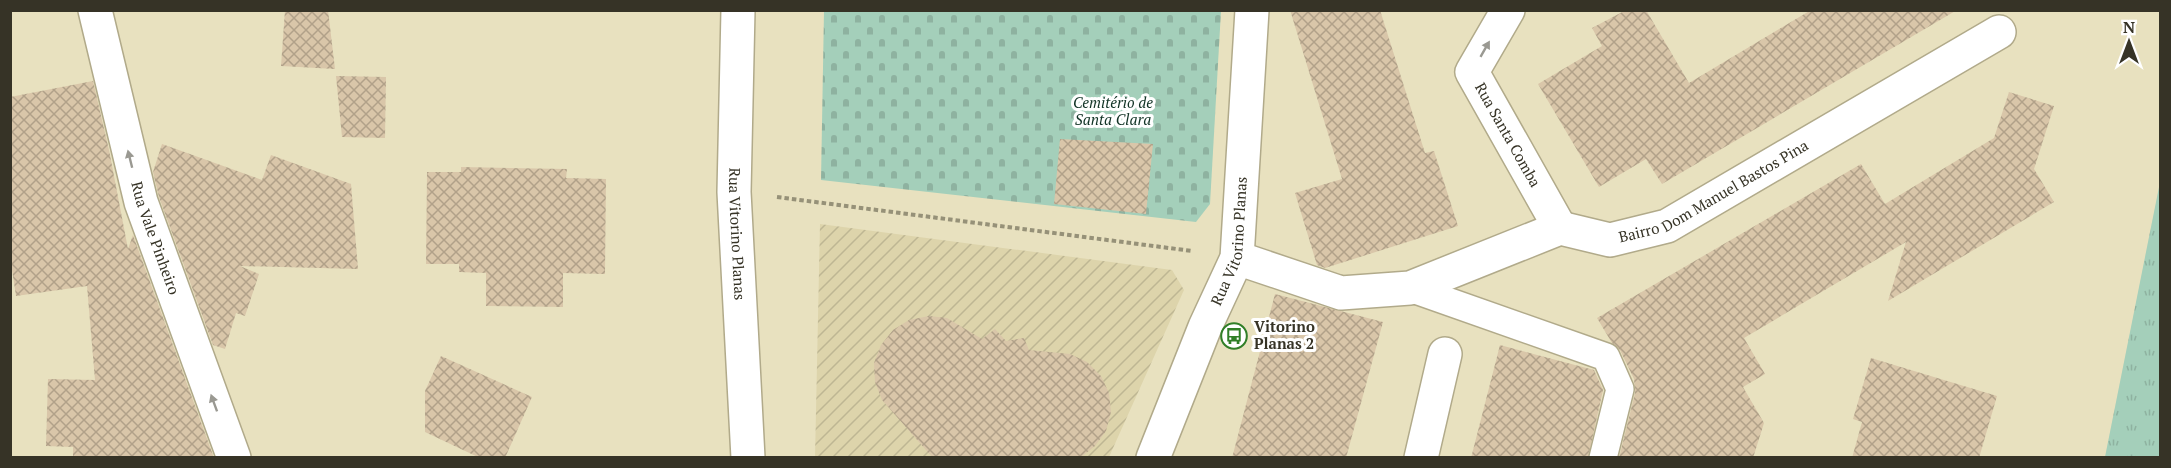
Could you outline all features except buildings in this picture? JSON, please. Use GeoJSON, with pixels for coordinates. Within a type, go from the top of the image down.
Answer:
{"type":"FeatureCollection","features":[{"type":"Feature","properties":{"kind":"street","name":"Rua Vale Pinheiro"},"geometry":{"type":"LineString","coordinates":[[94,10],[141,202],[234,458]]}},
{"type":"Feature","properties":{"kind":"street","name":"Rua Vitorino Planas"},"geometry":{"type":"LineString","coordinates":[[738,10],[734,192],[748,458]]}},
{"type":"Feature","properties":{"kind":"street","name":"Rua Vitorino Planas"},"geometry":{"type":"LineString","coordinates":[[1153,458],[1205,327],[1237,258],[1252,10]]}},
{"type":"Feature","properties":{"kind":"street","name":"Rua Santa Comba"},"geometry":{"type":"LineString","coordinates":[[1508,10],[1472,72],[1560,228]]}},
{"type":"Feature","properties":{"kind":"street","name":"Bairro Dom Manuel Bastos Pina"},"geometry":{"type":"LineString","coordinates":[[1560,228],[1610,240],[1667,225],[1999,32]]}},
{"type":"Feature","properties":{"kind":"street"},"geometry":{"type":"LineString","coordinates":[[1237,258],[1341,293],[1410,288],[1560,228]]}},
{"type":"Feature","properties":{"kind":"street"},"geometry":{"type":"LineString","coordinates":[[1421,458],[1445,354]]}},
{"type":"Feature","properties":{"kind":"lane"},"geometry":{"type":"LineString","coordinates":[[1410,288],[1606,357],[1620,389],[1603,458]]}},
{"type":"Feature","properties":{"kind":"path"},"geometry":{"type":"LineString","coordinates":[[734,192],[848,205],[1237,258]]}},
{"type":"Feature","properties":{"kind":"shaded area"},"geometry":{"type":"Polygon","coordinates":[[[820,224],[1172,270],[1184,290],[1109,457],[815,458],[820,224]]]}},
{"type":"Feature","properties":{"kind":"green space","name":"Cemitério de Santa Clara"},"geometry":{"type":"Polygon","coordinates":[[[824,11],[1221,11],[1210,204],[1196,222],[821,180],[824,11]]]}},
{"type":"Feature","properties":{"kind":"green space"},"geometry":{"type":"Polygon","coordinates":[[[2160,182],[2160,457],[2105,457],[2160,182]]]}},
{"type":"Feature","properties":{"kind":"place","name":"Vitorino Planas 2"},"geometry":{"type":"Point","coordinates":[1234,336]}}]}
